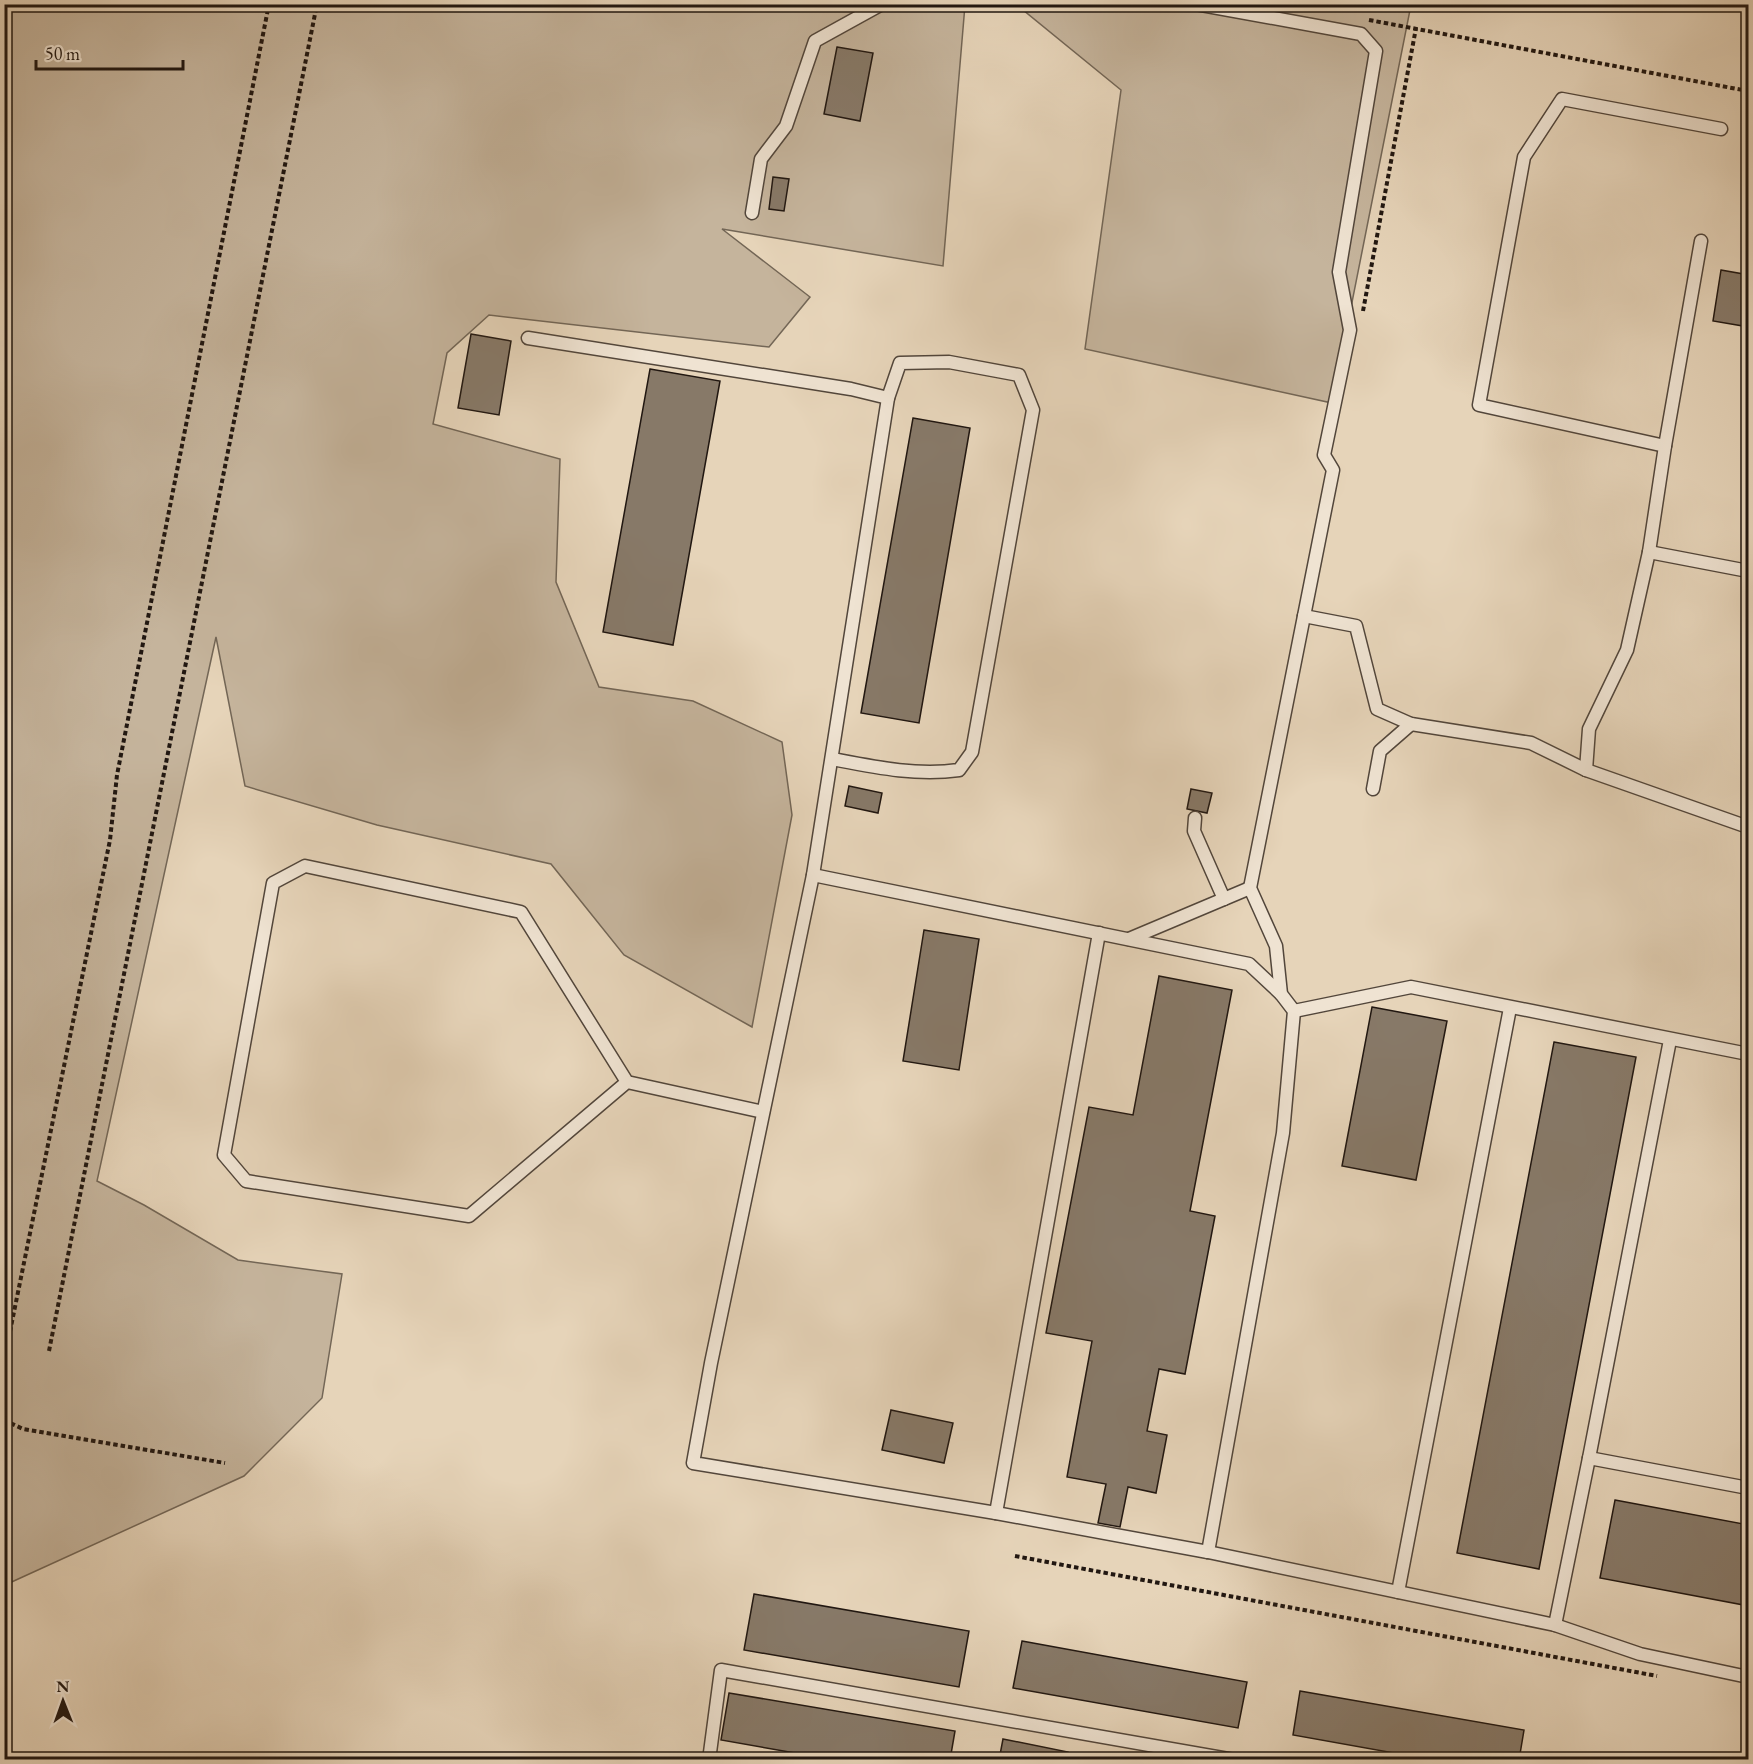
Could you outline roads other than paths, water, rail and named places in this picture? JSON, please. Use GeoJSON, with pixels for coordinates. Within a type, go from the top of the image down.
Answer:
{"type":"FeatureCollection","features":[{"type":"Feature","properties":{"kind":"lane"},"geometry":{"type":"LineString","coordinates":[[753,213],[761,159],[786,126],[815,41],[882,4]]}},
{"type":"Feature","properties":{"kind":"lane"},"geometry":{"type":"LineString","coordinates":[[1196,4],[1362,34],[1376,51],[1339,272],[1350,330],[1324,455],[1333,470],[1250,888],[1276,946],[1281,994]]}},
{"type":"Feature","properties":{"kind":"lane"},"geometry":{"type":"LineString","coordinates":[[1665,446],[1479,405],[1524,157],[1562,99],[1721,129]]}},
{"type":"Feature","properties":{"kind":"lane"},"geometry":{"type":"LineString","coordinates":[[1586,770],[1589,729],[1627,650],[1649,552],[1701,241]]}},
{"type":"Feature","properties":{"kind":"lane"},"geometry":{"type":"LineString","coordinates":[[528,339],[851,389],[888,398]]}},
{"type":"Feature","properties":{"kind":"lane"},"geometry":{"type":"LineString","coordinates":[[832,759],[892,770],[939,773],[959,770],[972,752],[1033,410],[1019,375],[949,362],[900,363],[888,398],[813,875],[693,1463],[996,1513],[1208,1552],[1555,1625],[1640,1654],[1749,1677]]}},
{"type":"Feature","properties":{"kind":"lane"},"geometry":{"type":"LineString","coordinates":[[1649,552],[1749,571]]}},
{"type":"Feature","properties":{"kind":"lane"},"geometry":{"type":"LineString","coordinates":[[1304,616],[1356,626],[1377,709],[1411,724],[1531,743],[1586,770],[1749,827]]}},
{"type":"Feature","properties":{"kind":"lane"},"geometry":{"type":"LineString","coordinates":[[1373,789],[1380,751],[1411,724]]}},
{"type":"Feature","properties":{"kind":"lane"},"geometry":{"type":"LineString","coordinates":[[1195,818],[1194,831],[1224,899]]}},
{"type":"Feature","properties":{"kind":"lane"},"geometry":{"type":"LineString","coordinates":[[627,1082],[469,1216],[246,1181],[224,1155],[273,883],[305,866],[521,912],[627,1082],[763,1112]]}},
{"type":"Feature","properties":{"kind":"lane"},"geometry":{"type":"LineString","coordinates":[[813,875],[1249,964],[1281,994],[1294,1011],[1282,1133],[1208,1552]]}},
{"type":"Feature","properties":{"kind":"lane"},"geometry":{"type":"LineString","coordinates":[[1129,939],[1250,888]]}},
{"type":"Feature","properties":{"kind":"lane"},"geometry":{"type":"LineString","coordinates":[[996,1513],[1099,933]]}},
{"type":"Feature","properties":{"kind":"lane"},"geometry":{"type":"LineString","coordinates":[[1294,1011],[1411,987],[1749,1054]]}},
{"type":"Feature","properties":{"kind":"lane"},"geometry":{"type":"LineString","coordinates":[[1398,1592],[1510,1008]]}},
{"type":"Feature","properties":{"kind":"lane"},"geometry":{"type":"LineString","coordinates":[[1555,1625],[1670,1040]]}},
{"type":"Feature","properties":{"kind":"lane"},"geometry":{"type":"LineString","coordinates":[[1589,1458],[1749,1488]]}},
{"type":"Feature","properties":{"kind":"lane"},"geometry":{"type":"LineString","coordinates":[[709,1760],[721,1670],[1234,1760]]}}]}
